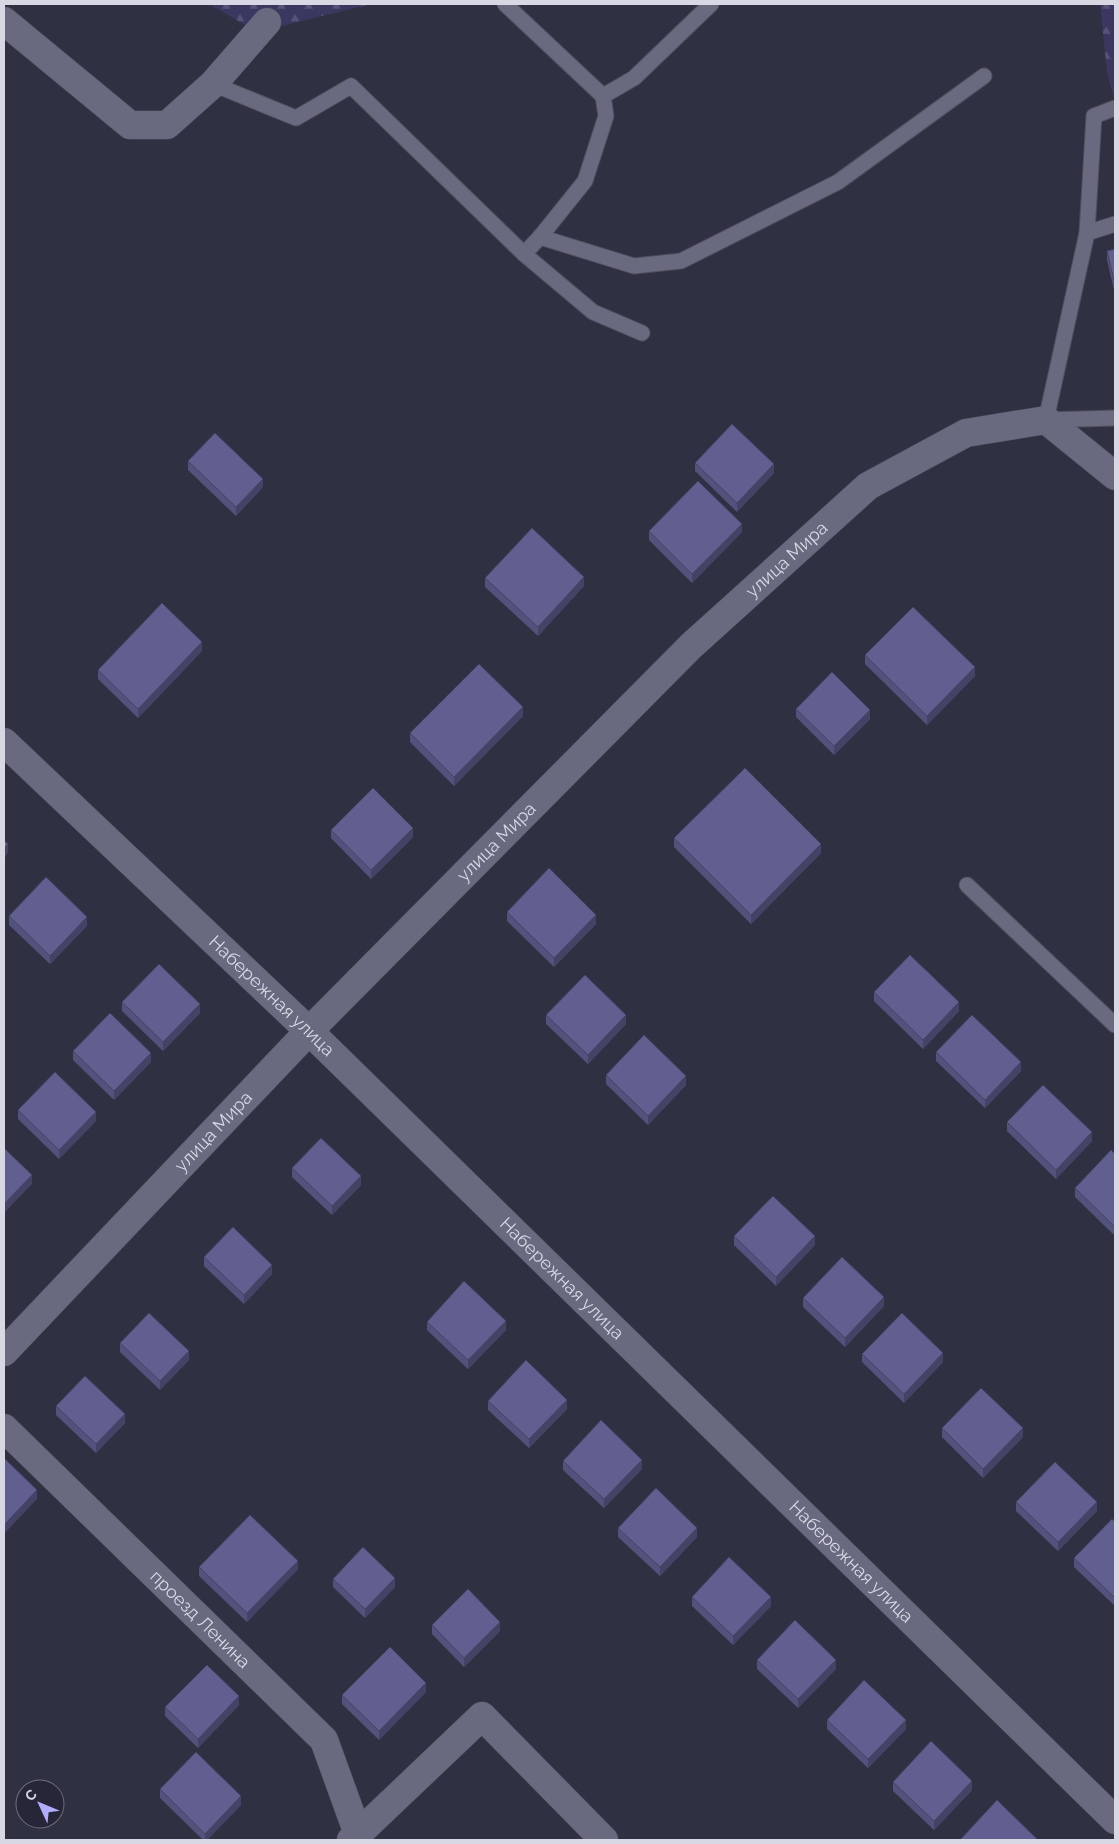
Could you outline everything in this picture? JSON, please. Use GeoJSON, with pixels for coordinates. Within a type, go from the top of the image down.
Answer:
{"type":"FeatureCollection","features":[{"type":"Feature","properties":{"kind":"street"},"geometry":{"type":"LineString","coordinates":[[4,21],[130,125],[167,125],[212,84],[267,22]]}},
{"type":"Feature","properties":{"kind":"street"},"geometry":{"type":"LineString","coordinates":[[1046,420],[1115,476]]}},
{"type":"Feature","properties":{"kind":"street","name":"улица Мира"},"geometry":{"type":"LineString","coordinates":[[4,1352],[309,1031],[691,646],[868,486],[966,433],[1046,420]]}},
{"type":"Feature","properties":{"kind":"street","name":"Набережная улица"},"geometry":{"type":"LineString","coordinates":[[4,742],[309,1031],[1115,1820]]}},
{"type":"Feature","properties":{"kind":"street","name":"проезд Ленина"},"geometry":{"type":"LineString","coordinates":[[4,1428],[324,1740],[355,1837],[482,1716],[604,1840]]}},
{"type":"Feature","properties":{"kind":"lane"},"geometry":{"type":"LineString","coordinates":[[506,4],[603,96],[606,116],[585,181],[524,254]]}},
{"type":"Feature","properties":{"kind":"lane"},"geometry":{"type":"LineString","coordinates":[[603,96],[634,78],[711,4]]}},
{"type":"Feature","properties":{"kind":"lane"},"geometry":{"type":"LineString","coordinates":[[540,237],[634,266],[681,261],[838,182],[984,76]]}},
{"type":"Feature","properties":{"kind":"lane"},"geometry":{"type":"LineString","coordinates":[[212,84],[296,118],[352,86],[524,254],[593,312],[642,333]]}},
{"type":"Feature","properties":{"kind":"lane"},"geometry":{"type":"LineString","coordinates":[[1115,108],[1094,116],[1087,233],[1046,420],[1115,418]]}},
{"type":"Feature","properties":{"kind":"lane"},"geometry":{"type":"LineString","coordinates":[[1087,233],[1115,224]]}},
{"type":"Feature","properties":{"kind":"lane"},"geometry":{"type":"LineString","coordinates":[[967,885],[1115,1025]]}},
{"type":"Feature","properties":{"kind":"green space"},"geometry":{"type":"Polygon","coordinates":[[[209,4],[371,4],[257,32],[209,4]]]}},
{"type":"Feature","properties":{"kind":"green space"},"geometry":{"type":"Polygon","coordinates":[[[1100,4],[1115,4],[1115,102],[1107,72],[1100,4]]]}},
{"type":"Feature","properties":{"kind":"building"},"geometry":{"type":"Polygon","coordinates":[[[1115,249],[1115,285],[1107,251],[1115,249]]]}},
{"type":"Feature","properties":{"kind":"building"},"geometry":{"type":"Polygon","coordinates":[[[732,424],[774,464],[737,503],[695,463],[732,424]]]}},
{"type":"Feature","properties":{"kind":"building"},"geometry":{"type":"Polygon","coordinates":[[[215,433],[263,479],[236,507],[188,461],[215,433]]]}},
{"type":"Feature","properties":{"kind":"building"},"geometry":{"type":"Polygon","coordinates":[[[698,481],[742,524],[692,574],[649,531],[698,481]]]}},
{"type":"Feature","properties":{"kind":"building"},"geometry":{"type":"Polygon","coordinates":[[[532,528],[584,577],[538,627],[485,578],[532,528]]]}},
{"type":"Feature","properties":{"kind":"building"},"geometry":{"type":"Polygon","coordinates":[[[162,603],[202,642],[138,709],[98,670],[162,603]]]}},
{"type":"Feature","properties":{"kind":"building"},"geometry":{"type":"Polygon","coordinates":[[[913,607],[975,667],[927,716],[865,655],[913,607]]]}},
{"type":"Feature","properties":{"kind":"building"},"geometry":{"type":"Polygon","coordinates":[[[479,664],[523,707],[454,777],[410,733],[479,664]]]}},
{"type":"Feature","properties":{"kind":"building"},"geometry":{"type":"Polygon","coordinates":[[[832,672],[870,710],[834,746],[796,709],[832,672]]]}},
{"type":"Feature","properties":{"kind":"building"},"geometry":{"type":"Polygon","coordinates":[[[745,768],[821,844],[751,915],[674,838],[745,768]]]}},
{"type":"Feature","properties":{"kind":"building"},"geometry":{"type":"Polygon","coordinates":[[[373,788],[413,828],[371,870],[331,830],[373,788]]]}},
{"type":"Feature","properties":{"kind":"building"},"geometry":{"type":"Polygon","coordinates":[[[4,840],[8,844],[4,849],[4,840]]]}},
{"type":"Feature","properties":{"kind":"building"},"geometry":{"type":"Polygon","coordinates":[[[549,868],[596,915],[554,958],[507,912],[549,868]]]}},
{"type":"Feature","properties":{"kind":"building"},"geometry":{"type":"Polygon","coordinates":[[[46,877],[87,917],[50,956],[9,916],[46,877]]]}},
{"type":"Feature","properties":{"kind":"building"},"geometry":{"type":"Polygon","coordinates":[[[910,955],[959,1002],[923,1040],[874,992],[910,955]]]}},
{"type":"Feature","properties":{"kind":"building"},"geometry":{"type":"Polygon","coordinates":[[[159,964],[200,1004],[163,1042],[122,1002],[159,964]]]}},
{"type":"Feature","properties":{"kind":"building"},"geometry":{"type":"Polygon","coordinates":[[[585,975],[626,1015],[588,1055],[546,1015],[585,975]]]}},
{"type":"Feature","properties":{"kind":"building"},"geometry":{"type":"Polygon","coordinates":[[[110,1013],[151,1053],[114,1091],[73,1051],[110,1013]]]}},
{"type":"Feature","properties":{"kind":"building"},"geometry":{"type":"Polygon","coordinates":[[[972,1015],[1021,1062],[985,1100],[936,1052],[972,1015]]]}},
{"type":"Feature","properties":{"kind":"building"},"geometry":{"type":"Polygon","coordinates":[[[644,1035],[686,1076],[648,1116],[606,1075],[644,1035]]]}},
{"type":"Feature","properties":{"kind":"building"},"geometry":{"type":"Polygon","coordinates":[[[55,1072],[96,1112],[59,1150],[18,1110],[55,1072]]]}},
{"type":"Feature","properties":{"kind":"building"},"geometry":{"type":"Polygon","coordinates":[[[1043,1085],[1092,1132],[1056,1170],[1007,1122],[1043,1085]]]}},
{"type":"Feature","properties":{"kind":"building"},"geometry":{"type":"Polygon","coordinates":[[[321,1138],[361,1176],[332,1206],[292,1168],[321,1138]]]}},
{"type":"Feature","properties":{"kind":"building"},"geometry":{"type":"Polygon","coordinates":[[[4,1148],[32,1175],[4,1204],[4,1148]]]}},
{"type":"Feature","properties":{"kind":"building"},"geometry":{"type":"Polygon","coordinates":[[[1111,1150],[1115,1154],[1115,1227],[1075,1188],[1111,1150]]]}},
{"type":"Feature","properties":{"kind":"building"},"geometry":{"type":"Polygon","coordinates":[[[773,1196],[815,1236],[776,1277],[734,1236],[773,1196]]]}},
{"type":"Feature","properties":{"kind":"building"},"geometry":{"type":"Polygon","coordinates":[[[233,1227],[272,1265],[244,1295],[204,1257],[233,1227]]]}},
{"type":"Feature","properties":{"kind":"building"},"geometry":{"type":"Polygon","coordinates":[[[842,1257],[884,1297],[845,1338],[803,1298],[842,1257]]]}},
{"type":"Feature","properties":{"kind":"building"},"geometry":{"type":"Polygon","coordinates":[[[464,1281],[506,1321],[468,1360],[427,1322],[464,1281]]]}},
{"type":"Feature","properties":{"kind":"building"},"geometry":{"type":"Polygon","coordinates":[[[149,1313],[189,1351],[160,1381],[120,1343],[149,1313]]]}},
{"type":"Feature","properties":{"kind":"building"},"geometry":{"type":"Polygon","coordinates":[[[902,1313],[943,1353],[904,1394],[862,1354],[902,1313]]]}},
{"type":"Feature","properties":{"kind":"building"},"geometry":{"type":"Polygon","coordinates":[[[526,1360],[567,1400],[529,1439],[488,1401],[526,1360]]]}},
{"type":"Feature","properties":{"kind":"building"},"geometry":{"type":"Polygon","coordinates":[[[85,1376],[125,1414],[96,1444],[56,1406],[85,1376]]]}},
{"type":"Feature","properties":{"kind":"building"},"geometry":{"type":"Polygon","coordinates":[[[981,1388],[1023,1428],[983,1469],[942,1428],[981,1388]]]}},
{"type":"Feature","properties":{"kind":"building"},"geometry":{"type":"Polygon","coordinates":[[[601,1420],[642,1460],[604,1499],[563,1461],[601,1420]]]}},
{"type":"Feature","properties":{"kind":"building"},"geometry":{"type":"Polygon","coordinates":[[[4,1458],[37,1490],[4,1525],[4,1458]]]}},
{"type":"Feature","properties":{"kind":"building"},"geometry":{"type":"Polygon","coordinates":[[[1055,1462],[1097,1502],[1058,1542],[1016,1502],[1055,1462]]]}},
{"type":"Feature","properties":{"kind":"building"},"geometry":{"type":"Polygon","coordinates":[[[656,1488],[697,1528],[660,1567],[618,1528],[656,1488]]]}},
{"type":"Feature","properties":{"kind":"building"},"geometry":{"type":"Polygon","coordinates":[[[250,1515],[298,1561],[247,1613],[199,1567],[250,1515]]]}},
{"type":"Feature","properties":{"kind":"building"},"geometry":{"type":"Polygon","coordinates":[[[1112,1519],[1115,1522],[1115,1598],[1074,1558],[1112,1519]]]}},
{"type":"Feature","properties":{"kind":"building"},"geometry":{"type":"Polygon","coordinates":[[[363,1547],[395,1578],[365,1609],[333,1579],[363,1547]]]}},
{"type":"Feature","properties":{"kind":"building"},"geometry":{"type":"Polygon","coordinates":[[[729,1557],[771,1597],[733,1636],[692,1597],[729,1557]]]}},
{"type":"Feature","properties":{"kind":"building"},"geometry":{"type":"Polygon","coordinates":[[[468,1589],[500,1622],[464,1658],[432,1625],[468,1589]]]}},
{"type":"Feature","properties":{"kind":"building"},"geometry":{"type":"Polygon","coordinates":[[[795,1620],[836,1660],[798,1699],[757,1660],[795,1620]]]}},
{"type":"Feature","properties":{"kind":"building"},"geometry":{"type":"Polygon","coordinates":[[[390,1647],[426,1683],[379,1731],[342,1695],[390,1647]]]}},
{"type":"Feature","properties":{"kind":"building"},"geometry":{"type":"Polygon","coordinates":[[[207,1665],[239,1696],[198,1739],[165,1707],[207,1665]]]}},
{"type":"Feature","properties":{"kind":"building"},"geometry":{"type":"Polygon","coordinates":[[[864,1680],[906,1720],[868,1759],[827,1720],[864,1680]]]}},
{"type":"Feature","properties":{"kind":"building"},"geometry":{"type":"Polygon","coordinates":[[[931,1741],[972,1781],[934,1821],[893,1782],[931,1741]]]}},
{"type":"Feature","properties":{"kind":"building"},"geometry":{"type":"Polygon","coordinates":[[[196,1752],[241,1796],[205,1834],[160,1789],[196,1752]]]}},
{"type":"Feature","properties":{"kind":"building"},"geometry":{"type":"Polygon","coordinates":[[[997,1800],[1038,1840],[960,1840],[997,1800]]]}}]}
